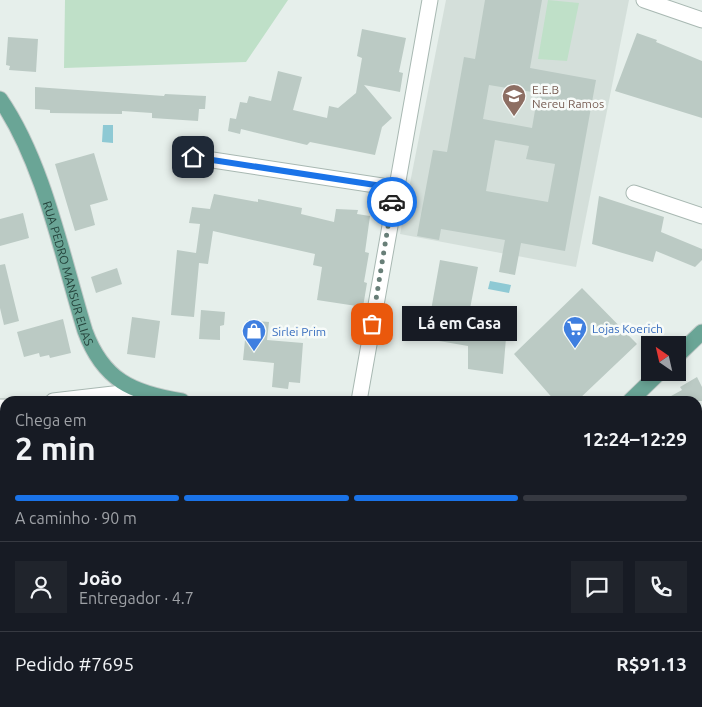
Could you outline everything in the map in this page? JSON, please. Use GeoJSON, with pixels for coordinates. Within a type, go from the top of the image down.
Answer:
{"type":"FeatureCollection","features":[{"type":"Feature","properties":{"kind":"main road","name":"RUA PEDRO MANSUR ELIAS"},"geometry":{"type":"LineString","coordinates":[[0,98],[16,123],[33,161],[89,342],[100,361],[112,376],[139,392],[158,396]]}},
{"type":"Feature","properties":{"kind":"main road"},"geometry":{"type":"LineString","coordinates":[[686,347],[702,332]]}},
{"type":"Feature","properties":{"kind":"main road"},"geometry":{"type":"LineString","coordinates":[[635,396],[651,381]]}},
{"type":"Feature","properties":{"kind":"street"},"geometry":{"type":"LineString","coordinates":[[360,396],[395,188],[430,0]]}},
{"type":"Feature","properties":{"kind":"street"},"geometry":{"type":"LineString","coordinates":[[644,0],[702,20]]}},
{"type":"Feature","properties":{"kind":"street"},"geometry":{"type":"LineString","coordinates":[[193,157],[395,188]]}},
{"type":"Feature","properties":{"kind":"street"},"geometry":{"type":"LineString","coordinates":[[634,193],[702,216]]}},
{"type":"Feature","properties":{"kind":"street"},"geometry":{"type":"LineString","coordinates":[[101,396],[139,392]]}},
{"type":"Feature","properties":{"kind":"shaded area","name":"E.E.B Nereu Ramos"},"geometry":{"type":"Polygon","coordinates":[[[446,0],[629,0],[576,267],[400,234],[446,0]]]}},
{"type":"Feature","properties":{"kind":"green space"},"geometry":{"type":"Polygon","coordinates":[[[65,0],[288,0],[246,62],[64,68],[65,0]]]}},
{"type":"Feature","properties":{"kind":"green space"},"geometry":{"type":"Polygon","coordinates":[[[548,0],[579,3],[567,61],[538,59],[548,0]]]}},
{"type":"Feature","properties":{"kind":"water"},"geometry":{"type":"Polygon","coordinates":[[[103,125],[113,125],[113,143],[102,142],[103,125]]]}},
{"type":"Feature","properties":{"kind":"water"},"geometry":{"type":"Polygon","coordinates":[[[490,281],[511,285],[509,293],[488,289],[490,281]]]}},
{"type":"Feature","properties":{"kind":"building"},"geometry":{"type":"Polygon","coordinates":[[[485,0],[542,0],[530,68],[596,80],[565,251],[521,243],[515,275],[499,272],[505,240],[441,229],[439,240],[417,236],[433,150],[447,152],[464,57],[475,59],[485,0]],[[489,85],[483,119],[532,128],[538,93],[489,85]],[[495,140],[486,191],[548,202],[555,164],[526,159],[529,146],[495,140]]]}},
{"type":"Feature","properties":{"kind":"building"},"geometry":{"type":"Polygon","coordinates":[[[362,29],[406,38],[399,72],[403,73],[400,92],[364,85],[392,118],[382,127],[375,155],[310,142],[307,145],[241,129],[240,134],[228,131],[230,118],[236,119],[240,102],[247,103],[249,96],[271,101],[278,71],[302,77],[293,110],[327,118],[329,106],[338,108],[356,93],[362,58],[357,56],[362,29]]]}},
{"type":"Feature","properties":{"kind":"building"},"geometry":{"type":"Polygon","coordinates":[[[637,33],[702,61],[702,118],[615,91],[637,33]]]}},
{"type":"Feature","properties":{"kind":"building"},"geometry":{"type":"Polygon","coordinates":[[[8,37],[38,39],[36,72],[9,70],[10,66],[6,65],[8,37]]]}},
{"type":"Feature","properties":{"kind":"building"},"geometry":{"type":"Polygon","coordinates":[[[35,87],[164,96],[165,94],[206,96],[205,109],[199,109],[198,121],[152,118],[152,113],[122,111],[122,114],[50,113],[50,110],[35,109],[35,87]]]}},
{"type":"Feature","properties":{"kind":"building"},"geometry":{"type":"Polygon","coordinates":[[[94,153],[108,200],[90,205],[95,225],[75,231],[55,164],[94,153]]]}},
{"type":"Feature","properties":{"kind":"building"},"geometry":{"type":"Polygon","coordinates":[[[214,194],[258,202],[258,199],[302,208],[301,214],[334,222],[336,209],[358,210],[357,214],[370,216],[365,252],[369,253],[364,282],[367,283],[363,307],[317,300],[322,267],[313,265],[315,254],[213,231],[208,264],[199,263],[194,317],[171,315],[177,250],[196,253],[200,224],[189,223],[192,207],[210,209],[214,194]]]}},
{"type":"Feature","properties":{"kind":"building"},"geometry":{"type":"Polygon","coordinates":[[[599,196],[664,217],[661,232],[702,249],[702,260],[695,267],[656,251],[653,262],[592,244],[599,196]]]}},
{"type":"Feature","properties":{"kind":"building"},"geometry":{"type":"Polygon","coordinates":[[[23,213],[29,238],[0,246],[0,219],[23,213]]]}},
{"type":"Feature","properties":{"kind":"building"},"geometry":{"type":"Polygon","coordinates":[[[440,260],[478,267],[468,319],[487,322],[484,336],[506,338],[503,374],[468,369],[468,346],[410,336],[414,314],[430,316],[440,260]]]}},
{"type":"Feature","properties":{"kind":"building"},"geometry":{"type":"Polygon","coordinates":[[[5,264],[19,321],[4,325],[0,308],[0,265],[5,264]]]}},
{"type":"Feature","properties":{"kind":"building"},"geometry":{"type":"Polygon","coordinates":[[[117,268],[122,284],[96,293],[91,277],[117,268]]]}},
{"type":"Feature","properties":{"kind":"building","name":"Lojas Koerich"},"geometry":{"type":"Polygon","coordinates":[[[582,288],[637,344],[582,396],[551,396],[514,354],[582,288]]]}},
{"type":"Feature","properties":{"kind":"building"},"geometry":{"type":"Polygon","coordinates":[[[201,310],[225,312],[224,325],[220,326],[220,340],[199,339],[201,310]]]}},
{"type":"Feature","properties":{"kind":"building"},"geometry":{"type":"Polygon","coordinates":[[[132,317],[160,321],[155,358],[127,354],[132,317]]]}},
{"type":"Feature","properties":{"kind":"building"},"geometry":{"type":"Polygon","coordinates":[[[63,319],[71,353],[50,358],[49,355],[40,357],[39,353],[24,357],[17,332],[63,319]]]}},
{"type":"Feature","properties":{"kind":"building"},"geometry":{"type":"Polygon","coordinates":[[[247,320],[269,322],[267,340],[303,343],[300,383],[289,382],[288,389],[272,387],[274,363],[243,360],[247,320]]]}},
{"type":"Feature","properties":{"kind":"building"},"geometry":{"type":"Polygon","coordinates":[[[697,377],[702,387],[702,396],[671,396],[682,390],[680,387],[697,377]]]}},
{"type":"Feature","properties":{"kind":"way so far"},"geometry":{"type":"LineString","coordinates":[[372,324],[392,202]]}},
{"type":"Feature","properties":{"kind":"place","name":"E.E.B Nereu Ramos"},"geometry":{"type":"Point","coordinates":[514,117]}},
{"type":"Feature","properties":{"kind":"place","name":"Lá em Casa"},"geometry":{"type":"Point","coordinates":[372,324]}},
{"type":"Feature","properties":{"kind":"place","name":"Lojas Koerich"},"geometry":{"type":"Point","coordinates":[575,349]}},
{"type":"Feature","properties":{"kind":"place","name":"Sirlei Prim"},"geometry":{"type":"Point","coordinates":[254,352]}},
{"type":"Feature","properties":{"kind":"route"},"geometry":{"type":"LineString","coordinates":[[193,157],[395,188],[392,202]]}}]}
